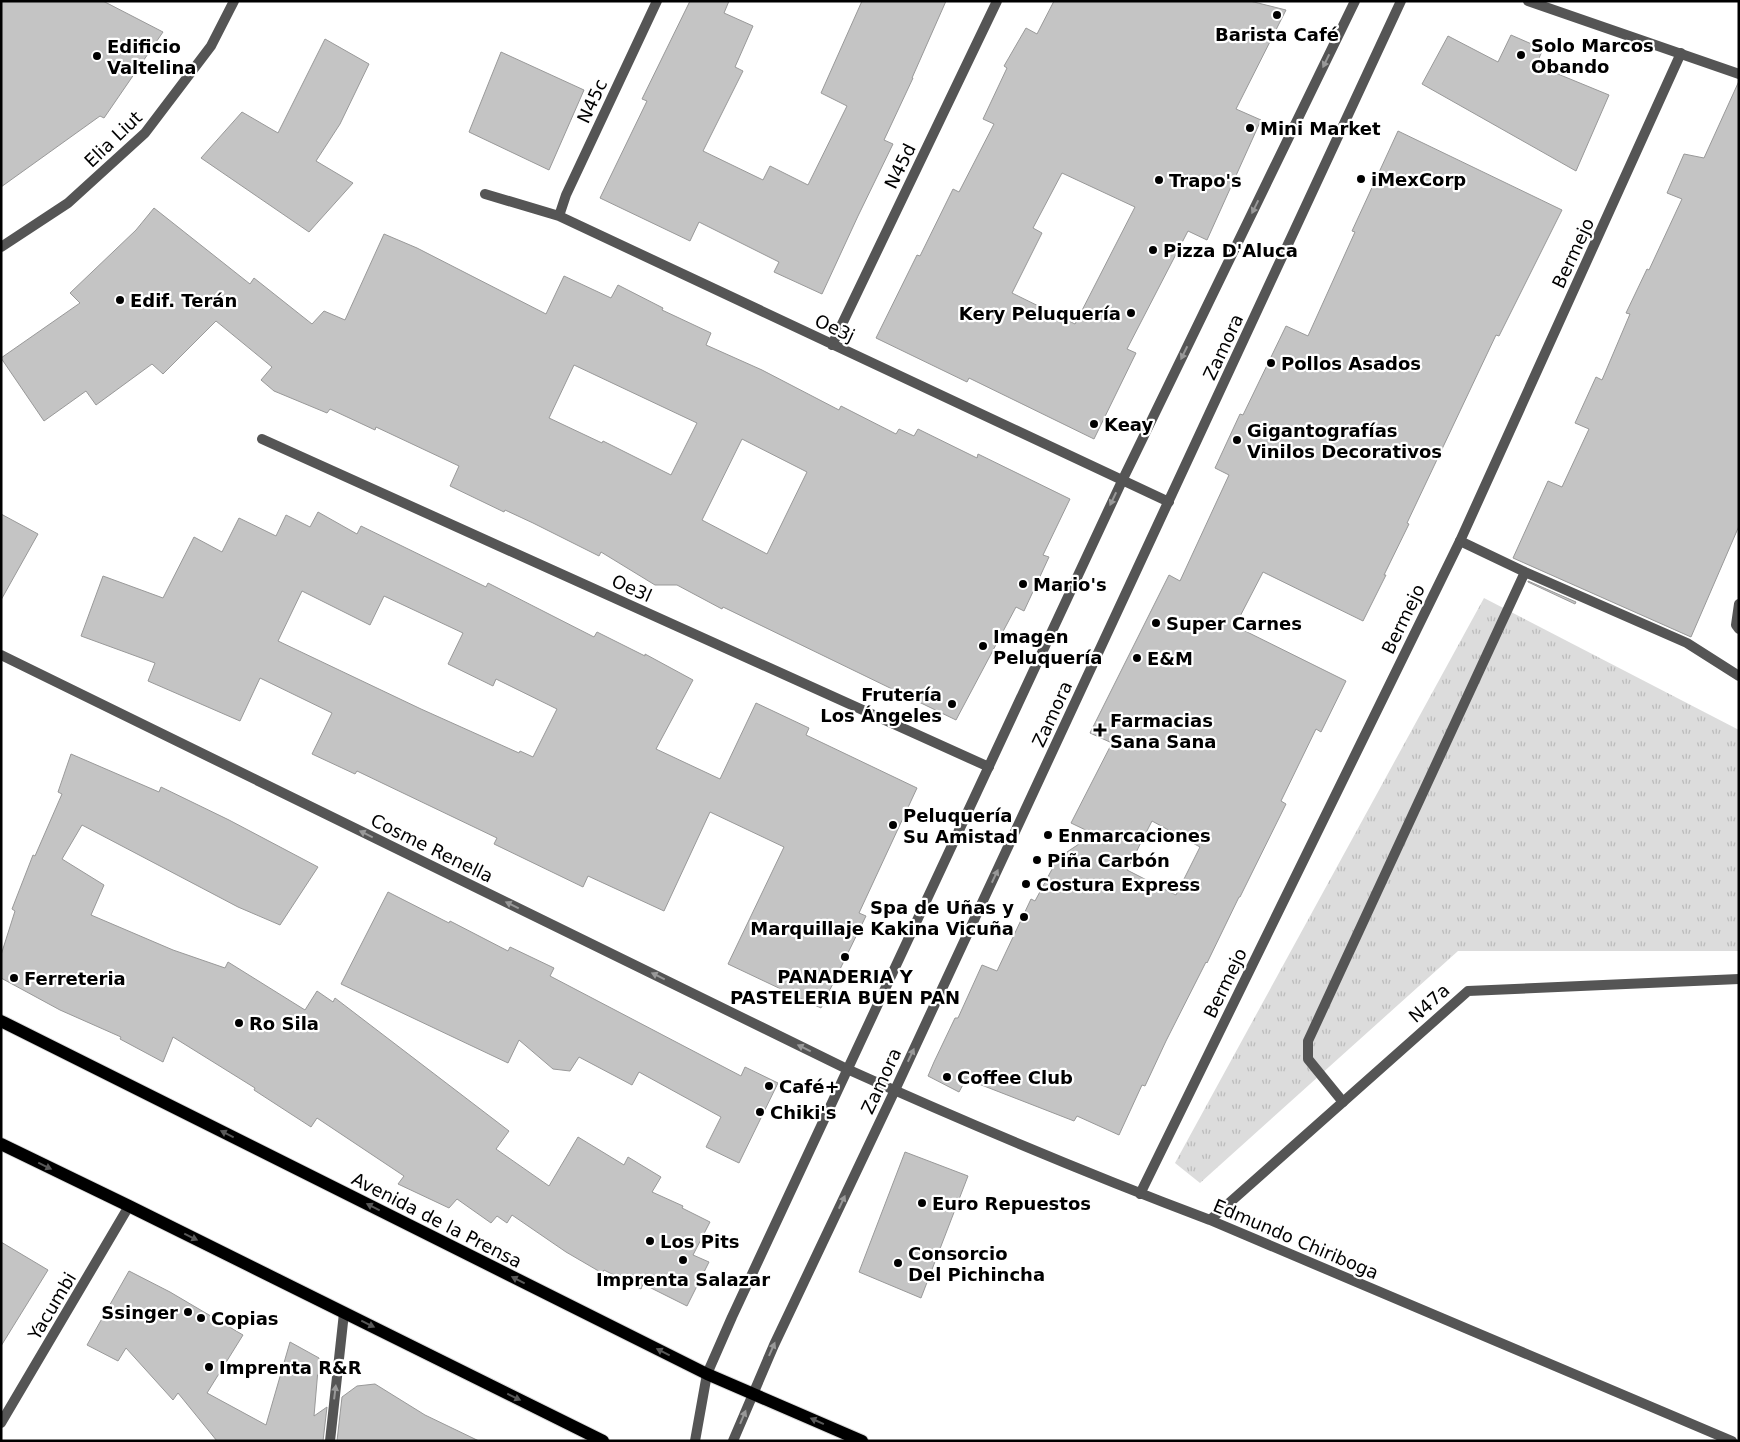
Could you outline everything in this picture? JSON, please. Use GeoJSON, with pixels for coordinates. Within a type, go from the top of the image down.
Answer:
{"type":"FeatureCollection","features":[{"type":"Feature","properties":{"kind":"main road","name":"Avenida de la Prensa"},"geometry":{"type":"LineString","coordinates":[[1,1021],[707,1374],[862,1441]]}},
{"type":"Feature","properties":{"kind":"main road"},"geometry":{"type":"LineString","coordinates":[[1,1144],[603,1441]]}},
{"type":"Feature","properties":{"kind":"street","name":"Elia Liut"},"geometry":{"type":"LineString","coordinates":[[1,247],[68,203],[145,134],[211,46],[234,1]]}},
{"type":"Feature","properties":{"kind":"street","name":"N45c"},"geometry":{"type":"LineString","coordinates":[[559,216],[566,195],[657,1]]}},
{"type":"Feature","properties":{"kind":"street","name":"N45d"},"geometry":{"type":"LineString","coordinates":[[832,345],[997,1]]}},
{"type":"Feature","properties":{"kind":"street","name":"Zamora"},"geometry":{"type":"LineString","coordinates":[[695,1441],[707,1374],[1122,481],[1355,1]]}},
{"type":"Feature","properties":{"kind":"street","name":"Zamora"},"geometry":{"type":"LineString","coordinates":[[733,1441],[774,1345],[895,1090],[1402,1]]}},
{"type":"Feature","properties":{"kind":"street"},"geometry":{"type":"LineString","coordinates":[[1528,1],[1739,74]]}},
{"type":"Feature","properties":{"kind":"street","name":"Bermejo"},"geometry":{"type":"LineString","coordinates":[[1140,1194],[1460,541],[1681,53]]}},
{"type":"Feature","properties":{"kind":"street","name":"Oe3j"},"geometry":{"type":"LineString","coordinates":[[484,194],[559,216],[1169,502]]}},
{"type":"Feature","properties":{"kind":"street","name":"Oe3l"},"geometry":{"type":"LineString","coordinates":[[262,439],[989,767]]}},
{"type":"Feature","properties":{"kind":"street"},"geometry":{"type":"LineString","coordinates":[[1460,541],[1687,643],[1739,676]]}},
{"type":"Feature","properties":{"kind":"street"},"geometry":{"type":"LineString","coordinates":[[1343,1102],[1308,1059],[1308,1041],[1526,572]]}},
{"type":"Feature","properties":{"kind":"street"},"geometry":{"type":"LineString","coordinates":[[1739,604],[1736,625],[1739,629]]}},
{"type":"Feature","properties":{"kind":"street","name":"Cosme Renella"},"geometry":{"type":"LineString","coordinates":[[1,655],[848,1069]]}},
{"type":"Feature","properties":{"kind":"street","name":"N47a"},"geometry":{"type":"LineString","coordinates":[[1210,1220],[1468,991],[1739,979]]}},
{"type":"Feature","properties":{"kind":"street","name":"Edmundo Chiriboga"},"geometry":{"type":"LineString","coordinates":[[848,1069],[1140,1194],[1210,1220],[1732,1441]]}},
{"type":"Feature","properties":{"kind":"street","name":"Yacumbi"},"geometry":{"type":"LineString","coordinates":[[1,1422],[130,1206]]}},
{"type":"Feature","properties":{"kind":"street"},"geometry":{"type":"LineString","coordinates":[[330,1441],[344,1312]]}},
{"type":"Feature","properties":{"kind":"green space"},"geometry":{"type":"Polygon","coordinates":[[[1484,598],[1739,730],[1739,951],[1458,951],[1200,1183],[1175,1163],[1484,598]]]}},
{"type":"Feature","properties":{"kind":"building"},"geometry":{"type":"Polygon","coordinates":[[[1,1],[103,1],[163,32],[104,118],[100,116],[1,187],[1,1]]]}},
{"type":"Feature","properties":{"kind":"building"},"geometry":{"type":"Polygon","coordinates":[[[690,1],[729,1],[724,13],[753,26],[735,67],[743,71],[703,151],[763,180],[770,166],[808,185],[847,106],[821,93],[862,1],[946,1],[884,140],[893,144],[822,294],[774,272],[779,262],[699,222],[690,241],[600,198],[647,101],[642,99],[690,1]]]}},
{"type":"Feature","properties":{"kind":"building"},"geometry":{"type":"Polygon","coordinates":[[[1054,1],[1250,1],[1286,10],[1236,109],[1261,120],[1207,240],[1188,231],[1127,349],[1136,353],[1094,439],[969,378],[967,382],[876,338],[917,255],[920,256],[953,189],[959,192],[994,124],[983,119],[1007,68],[1004,66],[1026,28],[1037,34],[1054,1]],[[1062,173],[1033,228],[1042,233],[1012,293],[1075,324],[1135,207],[1062,173]]]}},
{"type":"Feature","properties":{"kind":"building"},"geometry":{"type":"Polygon","coordinates":[[[1511,35],[1543,49],[1536,65],[1609,95],[1576,171],[1422,84],[1448,36],[1498,62],[1511,35]]]}},
{"type":"Feature","properties":{"kind":"building"},"geometry":{"type":"Polygon","coordinates":[[[325,39],[369,64],[340,124],[316,161],[353,183],[309,232],[201,158],[242,112],[278,133],[325,39]]]}},
{"type":"Feature","properties":{"kind":"building"},"geometry":{"type":"Polygon","coordinates":[[[501,52],[584,90],[549,170],[469,132],[501,52]]]}},
{"type":"Feature","properties":{"kind":"building"},"geometry":{"type":"Polygon","coordinates":[[[1739,81],[1739,526],[1691,637],[1513,558],[1548,481],[1562,487],[1589,429],[1575,423],[1596,377],[1602,380],[1630,314],[1626,313],[1647,269],[1649,270],[1682,199],[1667,193],[1684,154],[1704,158],[1739,81]]]}},
{"type":"Feature","properties":{"kind":"building"},"geometry":{"type":"Polygon","coordinates":[[[1398,131],[1562,210],[1499,336],[1496,335],[1363,621],[1263,572],[1235,626],[1346,681],[1321,732],[1316,729],[1281,801],[1286,804],[1145,1086],[1142,1085],[1119,1135],[1077,1116],[1074,1121],[966,1079],[959,1092],[928,1076],[934,1062],[955,1018],[958,1018],[982,965],[997,971],[1031,899],[1035,901],[1058,858],[1094,834],[1071,823],[1112,743],[1090,733],[1169,575],[1180,581],[1229,475],[1215,468],[1240,414],[1243,415],[1286,326],[1308,336],[1355,232],[1352,231],[1398,131]],[[1152,821],[1127,870],[1176,895],[1200,847],[1152,821]]]}},
{"type":"Feature","properties":{"kind":"building"},"geometry":{"type":"Polygon","coordinates":[[[154,208],[250,284],[254,278],[312,324],[324,311],[345,320],[384,234],[417,248],[546,314],[564,276],[611,298],[618,285],[663,308],[662,310],[711,333],[706,345],[762,370],[839,410],[841,406],[896,434],[899,429],[914,436],[918,429],[977,458],[978,454],[1070,499],[1043,555],[1049,557],[1024,611],[1016,607],[956,720],[723,607],[722,609],[677,585],[655,585],[601,552],[599,556],[533,523],[505,510],[504,512],[450,486],[459,466],[376,427],[375,430],[330,409],[327,413],[274,391],[261,380],[272,367],[216,321],[163,374],[152,364],[96,405],[86,391],[44,421],[1,358],[80,303],[70,293],[136,230],[154,208]],[[574,365],[549,418],[602,443],[603,441],[671,475],[697,423],[574,365]],[[742,439],[702,520],[767,554],[807,472],[742,439]]]}},
{"type":"Feature","properties":{"kind":"building"},"geometry":{"type":"Polygon","coordinates":[[[318,512],[357,534],[361,526],[486,587],[488,583],[594,637],[597,632],[645,656],[645,654],[693,680],[656,749],[720,779],[756,703],[809,728],[806,735],[917,788],[859,913],[866,916],[821,1008],[728,964],[784,847],[710,812],[664,911],[588,876],[583,887],[494,844],[497,838],[357,771],[355,774],[312,754],[332,713],[260,678],[240,721],[148,681],[155,663],[81,636],[103,576],[163,598],[194,537],[222,552],[239,518],[276,536],[286,515],[310,527],[318,512]],[[302,591],[278,641],[421,709],[519,753],[520,751],[533,757],[557,709],[496,679],[493,686],[448,664],[463,633],[384,596],[370,625],[302,591]]]}},
{"type":"Feature","properties":{"kind":"building"},"geometry":{"type":"Polygon","coordinates":[[[1,514],[38,534],[1,600],[1,514]]]}},
{"type":"Feature","properties":{"kind":"building"},"geometry":{"type":"Polygon","coordinates":[[[1528,581],[1576,602],[1575,604],[1528,581]]]}},
{"type":"Feature","properties":{"kind":"building"},"geometry":{"type":"Polygon","coordinates":[[[71,754],[159,792],[161,787],[318,867],[280,925],[238,907],[82,825],[62,859],[104,885],[91,915],[173,950],[225,968],[228,962],[305,1010],[317,991],[333,1002],[335,998],[509,1131],[496,1149],[549,1186],[578,1137],[624,1165],[628,1157],[661,1177],[652,1192],[683,1206],[682,1208],[710,1222],[693,1255],[709,1262],[687,1306],[643,1284],[641,1289],[604,1270],[602,1273],[566,1252],[512,1215],[507,1223],[497,1216],[491,1223],[457,1199],[449,1208],[398,1184],[404,1176],[317,1118],[311,1127],[254,1090],[255,1088],[173,1037],[163,1062],[120,1039],[121,1037],[60,1010],[1,978],[1,955],[15,911],[12,909],[33,855],[35,856],[62,794],[58,792],[71,754]]]}},
{"type":"Feature","properties":{"kind":"building"},"geometry":{"type":"Polygon","coordinates":[[[388,892],[508,951],[510,947],[554,968],[550,976],[741,1076],[745,1067],[778,1083],[739,1163],[706,1147],[721,1117],[639,1072],[632,1085],[579,1057],[570,1071],[553,1069],[519,1040],[508,1063],[341,984],[388,892]]]}},
{"type":"Feature","properties":{"kind":"building","name":"Euro Repuestos"},"geometry":{"type":"Polygon","coordinates":[[[905,1152],[968,1176],[921,1298],[859,1272],[905,1152]]]}},
{"type":"Feature","properties":{"kind":"building"},"geometry":{"type":"Polygon","coordinates":[[[1,1242],[48,1270],[1,1346],[1,1242]]]}},
{"type":"Feature","properties":{"kind":"building"},"geometry":{"type":"Polygon","coordinates":[[[129,1271],[170,1292],[243,1335],[207,1393],[266,1425],[290,1342],[319,1358],[314,1416],[327,1407],[323,1441],[217,1441],[178,1393],[173,1400],[126,1348],[118,1361],[87,1345],[129,1271]]]}},
{"type":"Feature","properties":{"kind":"building"},"geometry":{"type":"Polygon","coordinates":[[[375,1384],[425,1415],[479,1441],[337,1441],[342,1397],[357,1386],[375,1384]]]}},
{"type":"Feature","properties":{"kind":"place","name":"Barista Café"},"geometry":{"type":"Point","coordinates":[1277,15]}},
{"type":"Feature","properties":{"kind":"place","name":"Solo Marcos Obando"},"geometry":{"type":"Point","coordinates":[1521,55]}},
{"type":"Feature","properties":{"kind":"place","name":"Edificio Valtelina"},"geometry":{"type":"Point","coordinates":[97,56]}},
{"type":"Feature","properties":{"kind":"place","name":"Mini Market"},"geometry":{"type":"Point","coordinates":[1250,128]}},
{"type":"Feature","properties":{"kind":"place","name":"iMexCorp"},"geometry":{"type":"Point","coordinates":[1361,179]}},
{"type":"Feature","properties":{"kind":"place","name":"Trapo's"},"geometry":{"type":"Point","coordinates":[1159,180]}},
{"type":"Feature","properties":{"kind":"place","name":"Pizza D'Aluca"},"geometry":{"type":"Point","coordinates":[1153,250]}},
{"type":"Feature","properties":{"kind":"place","name":"Edif. Terán"},"geometry":{"type":"Point","coordinates":[120,300]}},
{"type":"Feature","properties":{"kind":"place","name":"Kery Peluquería"},"geometry":{"type":"Point","coordinates":[1131,313]}},
{"type":"Feature","properties":{"kind":"place","name":"Pollos Asados"},"geometry":{"type":"Point","coordinates":[1271,363]}},
{"type":"Feature","properties":{"kind":"place","name":"Keay"},"geometry":{"type":"Point","coordinates":[1094,424]}},
{"type":"Feature","properties":{"kind":"place","name":"Gigantografías Vinilos Decorativos"},"geometry":{"type":"Point","coordinates":[1237,440]}},
{"type":"Feature","properties":{"kind":"place","name":"Mario's"},"geometry":{"type":"Point","coordinates":[1023,584]}},
{"type":"Feature","properties":{"kind":"place","name":"Super Carnes"},"geometry":{"type":"Point","coordinates":[1156,623]}},
{"type":"Feature","properties":{"kind":"place","name":"Imagen Peluquería"},"geometry":{"type":"Point","coordinates":[983,646]}},
{"type":"Feature","properties":{"kind":"place","name":"E&M"},"geometry":{"type":"Point","coordinates":[1137,658]}},
{"type":"Feature","properties":{"kind":"place","name":"Frutería Los Ángeles"},"geometry":{"type":"Point","coordinates":[952,704]}},
{"type":"Feature","properties":{"kind":"place","name":"Farmacias Sana Sana"},"geometry":{"type":"Point","coordinates":[1100,730]}},
{"type":"Feature","properties":{"kind":"place","name":"Peluquería Su Amistad"},"geometry":{"type":"Point","coordinates":[893,825]}},
{"type":"Feature","properties":{"kind":"place","name":"Enmarcaciones"},"geometry":{"type":"Point","coordinates":[1048,835]}},
{"type":"Feature","properties":{"kind":"place","name":"Piña Carbón"},"geometry":{"type":"Point","coordinates":[1037,860]}},
{"type":"Feature","properties":{"kind":"place","name":"Costura Express"},"geometry":{"type":"Point","coordinates":[1026,884]}},
{"type":"Feature","properties":{"kind":"place","name":"Spa de Uñas y Marquillaje Kakina Vicuña"},"geometry":{"type":"Point","coordinates":[1024,917]}},
{"type":"Feature","properties":{"kind":"place","name":"PANADERIA Y PASTELERIA BUEN PAN"},"geometry":{"type":"Point","coordinates":[845,957]}},
{"type":"Feature","properties":{"kind":"place","name":"Ferreteria"},"geometry":{"type":"Point","coordinates":[14,978]}},
{"type":"Feature","properties":{"kind":"place","name":"Ro Sila"},"geometry":{"type":"Point","coordinates":[239,1023]}},
{"type":"Feature","properties":{"kind":"place","name":"Coffee Club"},"geometry":{"type":"Point","coordinates":[947,1077]}},
{"type":"Feature","properties":{"kind":"place","name":"Café+"},"geometry":{"type":"Point","coordinates":[769,1086]}},
{"type":"Feature","properties":{"kind":"place","name":"Chiki's"},"geometry":{"type":"Point","coordinates":[760,1112]}},
{"type":"Feature","properties":{"kind":"place","name":"Euro Repuestos"},"geometry":{"type":"Point","coordinates":[922,1203]}},
{"type":"Feature","properties":{"kind":"place","name":"Los Pits"},"geometry":{"type":"Point","coordinates":[650,1241]}},
{"type":"Feature","properties":{"kind":"place","name":"Imprenta Salazar"},"geometry":{"type":"Point","coordinates":[683,1260]}},
{"type":"Feature","properties":{"kind":"place","name":"Consorcio Del Pichincha"},"geometry":{"type":"Point","coordinates":[898,1263]}},
{"type":"Feature","properties":{"kind":"place","name":"Ssinger"},"geometry":{"type":"Point","coordinates":[188,1312]}},
{"type":"Feature","properties":{"kind":"place","name":"Copias"},"geometry":{"type":"Point","coordinates":[201,1318]}},
{"type":"Feature","properties":{"kind":"place","name":"Imprenta R&R"},"geometry":{"type":"Point","coordinates":[209,1367]}}]}
